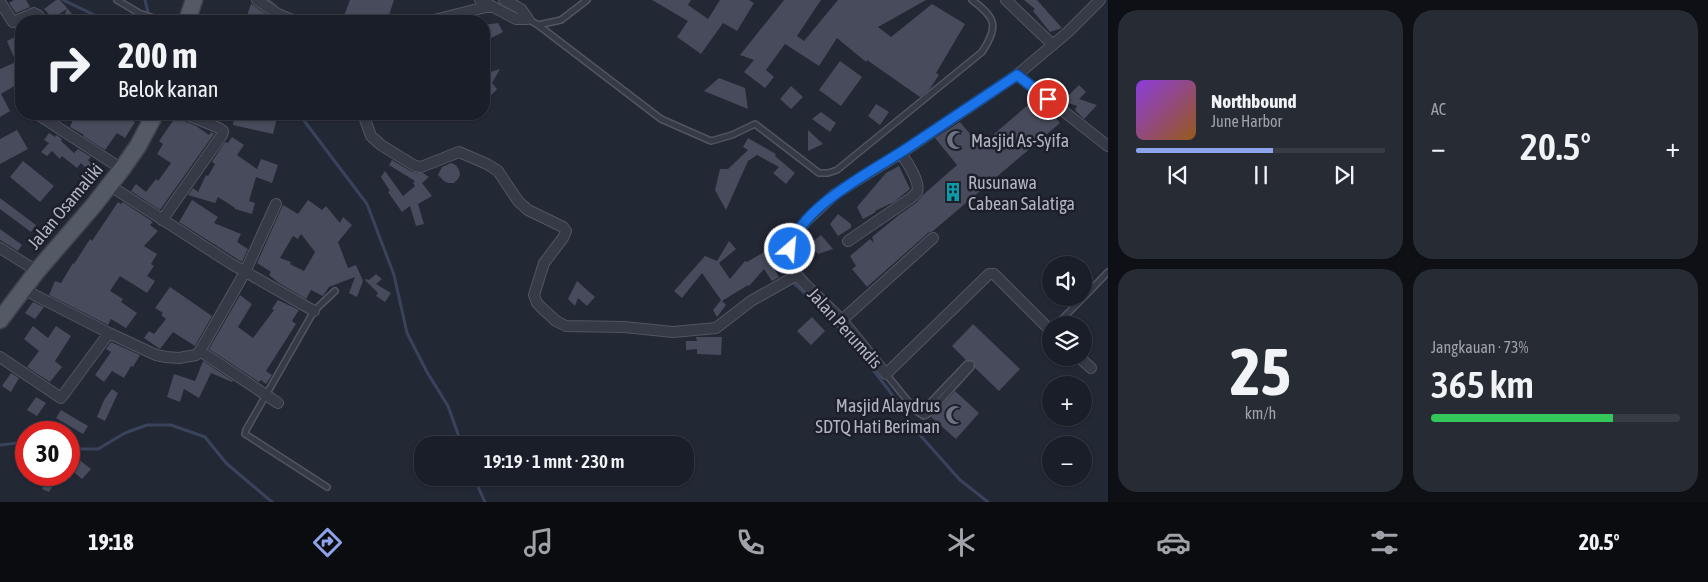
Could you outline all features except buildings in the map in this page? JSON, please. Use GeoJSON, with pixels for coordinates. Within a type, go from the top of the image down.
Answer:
{"type":"FeatureCollection","features":[{"type":"Feature","properties":{"kind":"main road"},"geometry":{"type":"LineString","coordinates":[[189,15],[194,0]]}},
{"type":"Feature","properties":{"kind":"main road","name":"Jalan Osamaliki"},"geometry":{"type":"LineString","coordinates":[[0,320],[37,271],[94,205],[122,169],[138,146],[152,120]]}},
{"type":"Feature","properties":{"kind":"street"},"geometry":{"type":"LineString","coordinates":[[257,0],[282,15]]}},
{"type":"Feature","properties":{"kind":"street"},"geometry":{"type":"LineString","coordinates":[[480,0],[516,20],[528,19]]}},
{"type":"Feature","properties":{"kind":"street"},"geometry":{"type":"LineString","coordinates":[[504,0],[521,9],[528,19]]}},
{"type":"Feature","properties":{"kind":"street"},"geometry":{"type":"LineString","coordinates":[[1006,0],[1053,45]]}},
{"type":"Feature","properties":{"kind":"street","name":"Jalan Perumdis"},"geometry":{"type":"LineString","coordinates":[[1042,320],[994,274],[989,274],[886,374],[842,320],[804,283],[792,278],[790,249],[792,241],[806,221],[835,194],[901,153],[1017,75],[1053,45],[1100,0]]}},
{"type":"Feature","properties":{"kind":"street"},"geometry":{"type":"LineString","coordinates":[[0,2],[13,22],[15,21]]}},
{"type":"Feature","properties":{"kind":"street"},"geometry":{"type":"LineString","coordinates":[[454,15],[490,6]]}},
{"type":"Feature","properties":{"kind":"street"},"geometry":{"type":"LineString","coordinates":[[1017,75],[1108,146]]}},
{"type":"Feature","properties":{"kind":"street"},"geometry":{"type":"LineString","coordinates":[[46,120],[122,169]]}},
{"type":"Feature","properties":{"kind":"street"},"geometry":{"type":"LineString","coordinates":[[162,220],[222,135],[223,131],[219,128],[200,120]]}},
{"type":"Feature","properties":{"kind":"street"},"geometry":{"type":"LineString","coordinates":[[365,120],[371,136],[380,145],[415,166],[421,166],[459,152],[498,171],[518,201],[528,210],[563,226],[566,231],[544,263],[534,295],[537,303],[544,310],[556,321],[566,326],[624,327],[672,332],[716,328],[752,301],[792,278]]}},
{"type":"Feature","properties":{"kind":"street"},"geometry":{"type":"LineString","coordinates":[[848,241],[917,192],[918,185],[916,179],[901,153]]}},
{"type":"Feature","properties":{"kind":"street"},"geometry":{"type":"LineString","coordinates":[[109,186],[245,272],[314,310]]}},
{"type":"Feature","properties":{"kind":"street"},"geometry":{"type":"LineString","coordinates":[[23,289],[156,355],[190,357],[196,355],[245,272],[276,204]]}},
{"type":"Feature","properties":{"kind":"street"},"geometry":{"type":"LineString","coordinates":[[842,320],[933,238]]}},
{"type":"Feature","properties":{"kind":"street"},"geometry":{"type":"LineString","coordinates":[[0,248],[37,271]]}},
{"type":"Feature","properties":{"kind":"street"},"geometry":{"type":"LineString","coordinates":[[0,357],[61,398],[109,333]]}},
{"type":"Feature","properties":{"kind":"street"},"geometry":{"type":"LineString","coordinates":[[200,351],[278,403]]}},
{"type":"Feature","properties":{"kind":"lane"},"geometry":{"type":"LineString","coordinates":[[116,0],[146,15]]}},
{"type":"Feature","properties":{"kind":"lane"},"geometry":{"type":"LineString","coordinates":[[538,25],[561,20],[586,0]]}},
{"type":"Feature","properties":{"kind":"lane"},"geometry":{"type":"LineString","coordinates":[[528,19],[661,119],[711,141],[732,135],[757,124],[819,173],[828,174],[836,170],[982,52],[992,35],[992,17],[972,0]]}},
{"type":"Feature","properties":{"kind":"lane"},"geometry":{"type":"LineString","coordinates":[[1092,288],[1108,272]]}},
{"type":"Feature","properties":{"kind":"lane"},"geometry":{"type":"LineString","coordinates":[[327,487],[245,434],[314,310],[335,291]]}},
{"type":"Feature","properties":{"kind":"lane"},"geometry":{"type":"LineString","coordinates":[[1065,316],[1074,306]]}},
{"type":"Feature","properties":{"kind":"lane"},"geometry":{"type":"LineString","coordinates":[[886,374],[916,411],[920,415],[928,414],[971,367],[971,364],[967,364],[928,405],[916,411]]}},
{"type":"Feature","properties":{"kind":"waterway"},"geometry":{"type":"LineString","coordinates":[[63,0],[94,15]]}},
{"type":"Feature","properties":{"kind":"waterway"},"geometry":{"type":"LineString","coordinates":[[145,0],[149,15]]}},
{"type":"Feature","properties":{"kind":"waterway"},"geometry":{"type":"LineString","coordinates":[[268,0],[275,6]]}},
{"type":"Feature","properties":{"kind":"waterway"},"geometry":{"type":"LineString","coordinates":[[304,120],[367,204],[394,275],[407,333],[427,372],[448,406],[459,436]]}},
{"type":"Feature","properties":{"kind":"waterway"},"geometry":{"type":"LineString","coordinates":[[790,280],[824,311],[888,389],[919,434],[960,480],[988,502]]}},
{"type":"Feature","properties":{"kind":"waterway"},"geometry":{"type":"LineString","coordinates":[[80,449],[98,449],[125,433],[147,425],[171,425],[205,437],[226,463],[272,502]]}},
{"type":"Feature","properties":{"kind":"waterway"},"geometry":{"type":"LineString","coordinates":[[0,445],[15,443]]}},
{"type":"Feature","properties":{"kind":"waterway"},"geometry":{"type":"LineString","coordinates":[[478,486],[485,502]]}},
{"type":"Feature","properties":{"kind":"place","name":"Masjid As-Syifa"},"geometry":{"type":"Point","coordinates":[956,140]}},
{"type":"Feature","properties":{"kind":"place","name":"Rusunawa Cabean Salatiga"},"geometry":{"type":"Point","coordinates":[953,192]}},
{"type":"Feature","properties":{"kind":"place","name":"Masjid Alaydrus SDTQ Hati Beriman"},"geometry":{"type":"Point","coordinates":[955,415]}},
{"type":"Feature","properties":{"kind":"route"},"geometry":{"type":"LineString","coordinates":[[790,249],[792,241],[806,221],[835,194],[901,153],[1017,75],[1048,99]]}}]}
